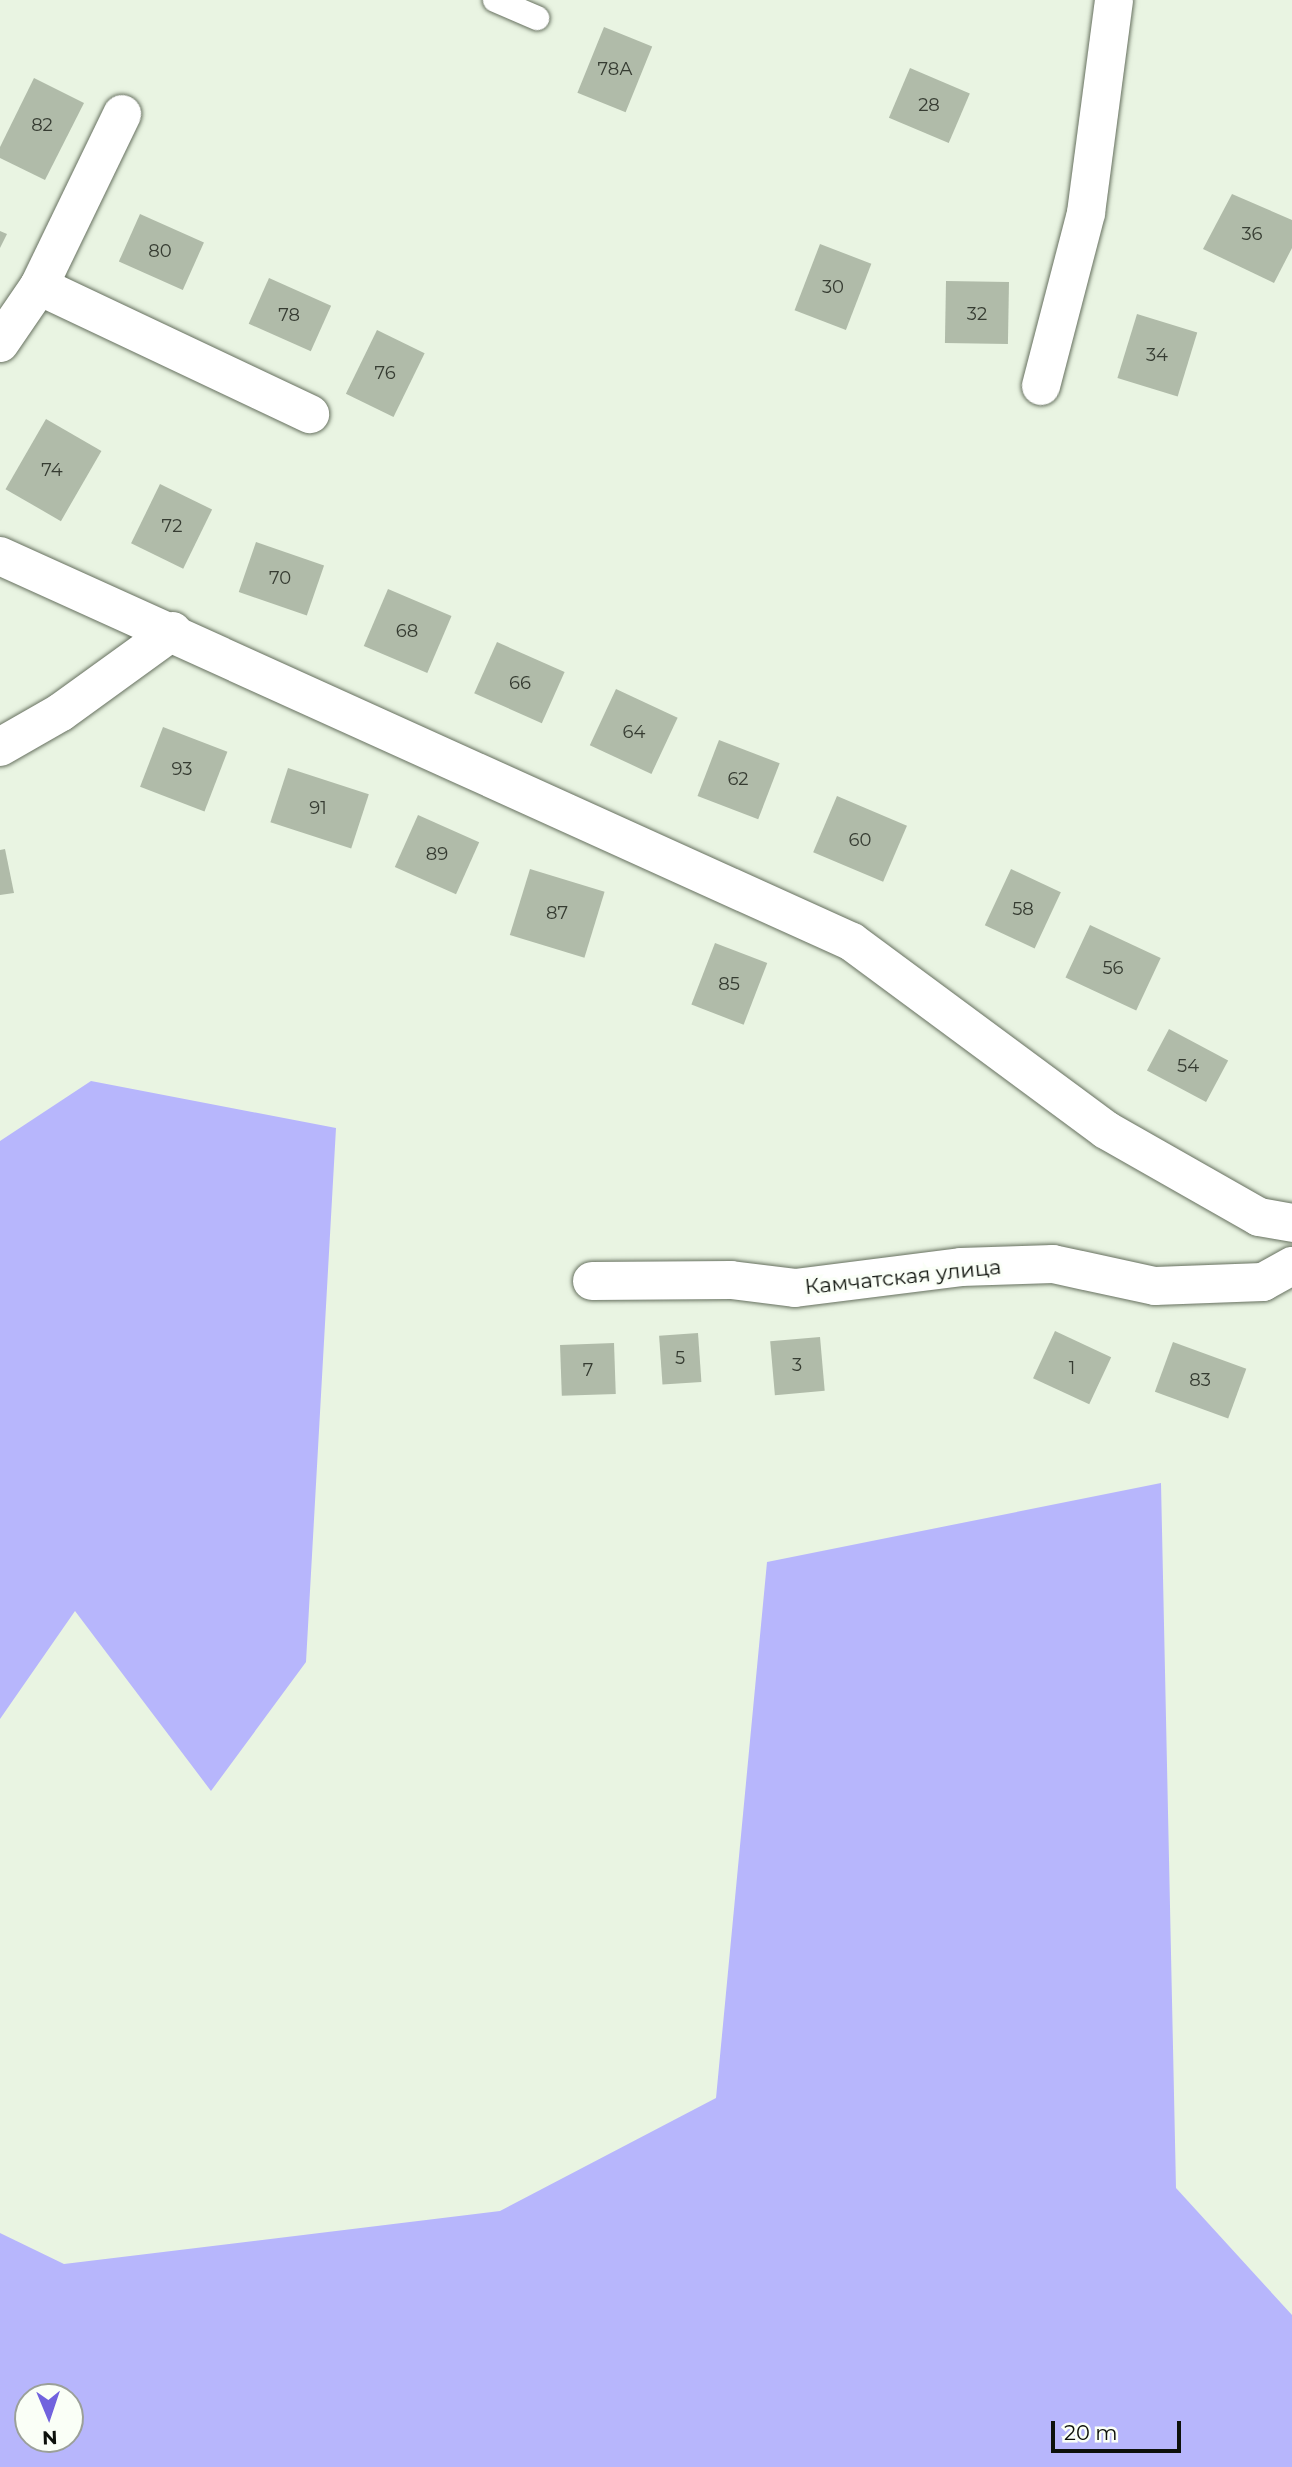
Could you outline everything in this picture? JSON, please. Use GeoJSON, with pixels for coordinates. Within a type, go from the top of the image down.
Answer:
{"type":"FeatureCollection","features":[{"type":"Feature","properties":{"kind":"street"},"geometry":{"type":"LineString","coordinates":[[1041,386],[1086,213],[1114,0]]}},
{"type":"Feature","properties":{"kind":"street"},"geometry":{"type":"LineString","coordinates":[[0,342],[39,286],[122,114]]}},
{"type":"Feature","properties":{"kind":"street"},"geometry":{"type":"LineString","coordinates":[[39,286],[310,414]]}},
{"type":"Feature","properties":{"kind":"street"},"geometry":{"type":"LineString","coordinates":[[0,556],[173,631],[852,942],[1105,1130],[1259,1217],[1292,1223]]}},
{"type":"Feature","properties":{"kind":"street"},"geometry":{"type":"LineString","coordinates":[[0,747],[61,712],[173,631]]}},
{"type":"Feature","properties":{"kind":"street","name":"Камчатская улица"},"geometry":{"type":"LineString","coordinates":[[592,1281],[731,1280],[795,1288],[961,1267],[1053,1264],[1155,1286],[1263,1282],[1292,1266]]}},
{"type":"Feature","properties":{"kind":"lane"},"geometry":{"type":"LineString","coordinates":[[495,0],[537,18]]}},
{"type":"Feature","properties":{"kind":"shaded area"},"geometry":{"type":"Polygon","coordinates":[[[91,1081],[336,1128],[306,1662],[211,1791],[75,1611],[0,1719],[0,1141],[91,1081]]]}},
{"type":"Feature","properties":{"kind":"shaded area"},"geometry":{"type":"Polygon","coordinates":[[[1161,1483],[1176,2188],[1292,2315],[1292,2467],[0,2467],[0,2233],[64,2264],[500,2211],[716,2098],[767,1562],[1161,1483]]]}},
{"type":"Feature","properties":{"kind":"building"},"geometry":{"type":"Polygon","coordinates":[[[604,27],[652,46],[626,112],[577,93],[604,27]]]}},
{"type":"Feature","properties":{"kind":"building"},"geometry":{"type":"Polygon","coordinates":[[[910,68],[970,93],[949,143],[889,118],[910,68]]]}},
{"type":"Feature","properties":{"kind":"building"},"geometry":{"type":"Polygon","coordinates":[[[34,78],[84,103],[45,180],[0,158],[0,147],[34,78]]]}},
{"type":"Feature","properties":{"kind":"building"},"geometry":{"type":"Polygon","coordinates":[[[1232,194],[1292,220],[1292,248],[1274,283],[1203,249],[1232,194]]]}},
{"type":"Feature","properties":{"kind":"building"},"geometry":{"type":"Polygon","coordinates":[[[140,214],[204,242],[183,290],[119,262],[140,214]]]}},
{"type":"Feature","properties":{"kind":"building"},"geometry":{"type":"Polygon","coordinates":[[[0,231],[7,234],[0,248],[0,231]]]}},
{"type":"Feature","properties":{"kind":"building"},"geometry":{"type":"Polygon","coordinates":[[[820,244],[871,264],[846,330],[795,310],[820,244]]]}},
{"type":"Feature","properties":{"kind":"building"},"geometry":{"type":"Polygon","coordinates":[[[269,278],[331,306],[311,351],[249,324],[269,278]]]}},
{"type":"Feature","properties":{"kind":"building"},"geometry":{"type":"Polygon","coordinates":[[[946,281],[1009,282],[1008,344],[945,343],[946,281]]]}},
{"type":"Feature","properties":{"kind":"building"},"geometry":{"type":"Polygon","coordinates":[[[1137,314],[1197,332],[1178,396],[1117,378],[1137,314]]]}},
{"type":"Feature","properties":{"kind":"building"},"geometry":{"type":"Polygon","coordinates":[[[377,330],[425,353],[394,417],[346,394],[377,330]]]}},
{"type":"Feature","properties":{"kind":"building"},"geometry":{"type":"Polygon","coordinates":[[[46,419],[101,451],[61,521],[6,489],[46,419]]]}},
{"type":"Feature","properties":{"kind":"building"},"geometry":{"type":"Polygon","coordinates":[[[160,484],[212,509],[183,569],[131,543],[160,484]]]}},
{"type":"Feature","properties":{"kind":"building"},"geometry":{"type":"Polygon","coordinates":[[[256,542],[324,565],[307,616],[239,592],[256,542]]]}},
{"type":"Feature","properties":{"kind":"building"},"geometry":{"type":"Polygon","coordinates":[[[388,589],[452,616],[427,673],[364,646],[388,589]]]}},
{"type":"Feature","properties":{"kind":"building"},"geometry":{"type":"Polygon","coordinates":[[[497,642],[565,672],[542,723],[474,693],[497,642]]]}},
{"type":"Feature","properties":{"kind":"building"},"geometry":{"type":"Polygon","coordinates":[[[616,689],[678,718],[651,774],[590,745],[616,689]]]}},
{"type":"Feature","properties":{"kind":"building"},"geometry":{"type":"Polygon","coordinates":[[[163,727],[227,752],[204,811],[140,787],[163,727]]]}},
{"type":"Feature","properties":{"kind":"building"},"geometry":{"type":"Polygon","coordinates":[[[719,740],[780,763],[758,819],[697,796],[719,740]]]}},
{"type":"Feature","properties":{"kind":"building"},"geometry":{"type":"Polygon","coordinates":[[[288,768],[369,794],[351,848],[270,822],[288,768]]]}},
{"type":"Feature","properties":{"kind":"building"},"geometry":{"type":"Polygon","coordinates":[[[837,796],[907,826],[883,882],[813,852],[837,796]]]}},
{"type":"Feature","properties":{"kind":"building"},"geometry":{"type":"Polygon","coordinates":[[[418,815],[479,842],[456,894],[395,867],[418,815]]]}},
{"type":"Feature","properties":{"kind":"building"},"geometry":{"type":"Polygon","coordinates":[[[5,849],[14,893],[0,895],[0,850],[5,849]]]}},
{"type":"Feature","properties":{"kind":"building"},"geometry":{"type":"Polygon","coordinates":[[[530,869],[605,892],[584,958],[510,935],[530,869]]]}},
{"type":"Feature","properties":{"kind":"building"},"geometry":{"type":"Polygon","coordinates":[[[1011,869],[1061,892],[1035,948],[985,925],[1011,869]]]}},
{"type":"Feature","properties":{"kind":"building"},"geometry":{"type":"Polygon","coordinates":[[[1090,925],[1161,958],[1136,1011],[1065,978],[1090,925]]]}},
{"type":"Feature","properties":{"kind":"building"},"geometry":{"type":"Polygon","coordinates":[[[715,943],[767,963],[744,1025],[691,1005],[715,943]]]}},
{"type":"Feature","properties":{"kind":"building"},"geometry":{"type":"Polygon","coordinates":[[[1169,1029],[1228,1060],[1206,1102],[1147,1070],[1169,1029]]]}},
{"type":"Feature","properties":{"kind":"building"},"geometry":{"type":"Polygon","coordinates":[[[1055,1331],[1111,1357],[1089,1404],[1033,1378],[1055,1331]]]}},
{"type":"Feature","properties":{"kind":"building"},"geometry":{"type":"Polygon","coordinates":[[[698,1333],[701,1382],[663,1385],[659,1336],[698,1333]]]}},
{"type":"Feature","properties":{"kind":"building"},"geometry":{"type":"Polygon","coordinates":[[[820,1337],[825,1391],[775,1395],[770,1341],[820,1337]]]}},
{"type":"Feature","properties":{"kind":"building"},"geometry":{"type":"Polygon","coordinates":[[[1173,1342],[1246,1369],[1228,1418],[1155,1392],[1173,1342]]]}},
{"type":"Feature","properties":{"kind":"building"},"geometry":{"type":"Polygon","coordinates":[[[614,1343],[616,1394],[562,1396],[560,1345],[614,1343]]]}}]}
